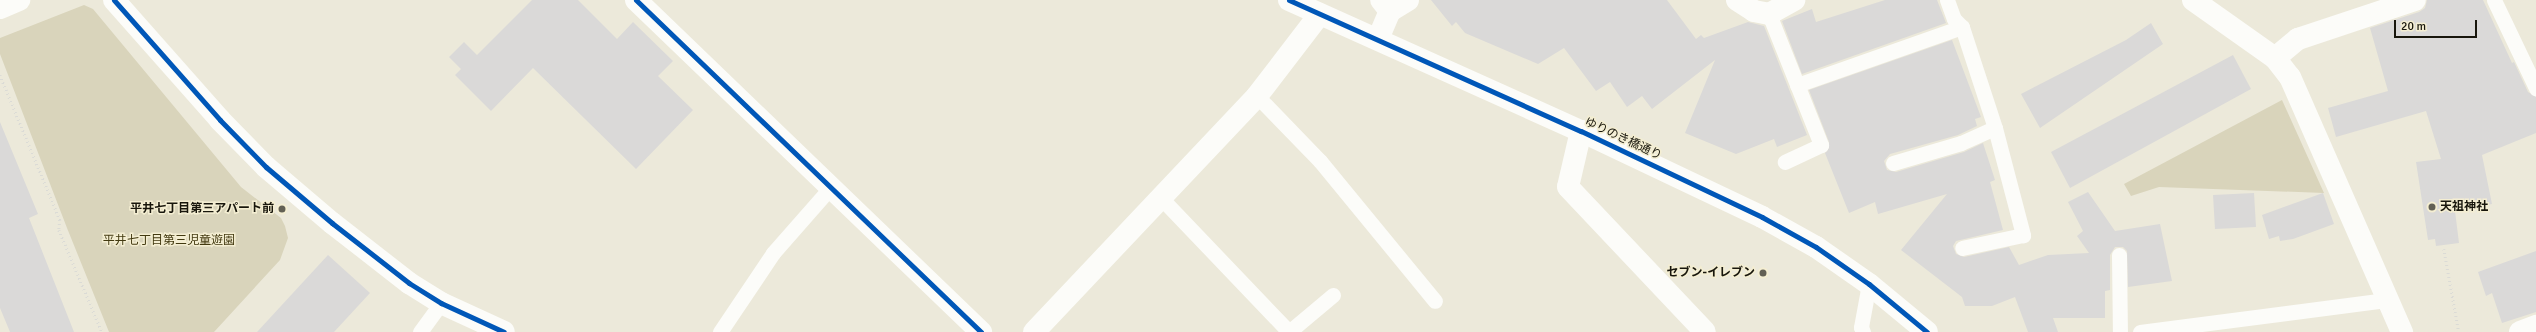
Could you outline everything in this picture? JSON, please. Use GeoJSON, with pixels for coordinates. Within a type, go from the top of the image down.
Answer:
{"type":"FeatureCollection","features":[{"type":"Feature","properties":{"kind":"street"},"geometry":{"type":"LineString","coordinates":[[0,8],[19,0]]}},
{"type":"Feature","properties":{"kind":"street"},"geometry":{"type":"LineString","coordinates":[[114,0],[220,120],[266,167],[365,251],[441,303],[504,332]]}},
{"type":"Feature","properties":{"kind":"street"},"geometry":{"type":"LineString","coordinates":[[636,0],[981,332]]}},
{"type":"Feature","properties":{"kind":"street","name":"ゆりのき橋通り"},"geometry":{"type":"LineString","coordinates":[[1289,0],[1581,131],[1762,217],[1816,248],[1869,284],[1928,332]]}},
{"type":"Feature","properties":{"kind":"street"},"geometry":{"type":"LineString","coordinates":[[1737,0],[1754,11],[1769,14],[1794,0]]}},
{"type":"Feature","properties":{"kind":"street"},"geometry":{"type":"LineString","coordinates":[[2193,0],[2275,58],[2290,77],[2304,105],[2402,332]]}},
{"type":"Feature","properties":{"kind":"street"},"geometry":{"type":"LineString","coordinates":[[2275,58],[2298,39],[2415,0]]}},
{"type":"Feature","properties":{"kind":"street"},"geometry":{"type":"LineString","coordinates":[[1378,39],[1393,4]]}},
{"type":"Feature","properties":{"kind":"street"},"geometry":{"type":"LineString","coordinates":[[1034,332],[1162,199],[1257,96],[1320,14]]}},
{"type":"Feature","properties":{"kind":"street"},"geometry":{"type":"LineString","coordinates":[[1581,131],[1568,187],[1705,332]]}},
{"type":"Feature","properties":{"kind":"street"},"geometry":{"type":"LineString","coordinates":[[2520,332],[2536,326]]}},
{"type":"Feature","properties":{"kind":"lane"},"geometry":{"type":"LineString","coordinates":[[1947,0],[1954,19],[1962,27],[1995,128],[2023,236],[1962,248]]}},
{"type":"Feature","properties":{"kind":"lane"},"geometry":{"type":"LineString","coordinates":[[2494,0],[2536,88]]}},
{"type":"Feature","properties":{"kind":"lane"},"geometry":{"type":"LineString","coordinates":[[1769,14],[1821,145],[1785,162]]}},
{"type":"Feature","properties":{"kind":"lane"},"geometry":{"type":"LineString","coordinates":[[1797,85],[1962,27]]}},
{"type":"Feature","properties":{"kind":"lane"},"geometry":{"type":"LineString","coordinates":[[1257,96],[1320,161],[1435,301]]}},
{"type":"Feature","properties":{"kind":"lane"},"geometry":{"type":"LineString","coordinates":[[1894,163],[1960,143],[1995,128]]}},
{"type":"Feature","properties":{"kind":"lane"},"geometry":{"type":"LineString","coordinates":[[720,332],[773,253],[831,187]]}},
{"type":"Feature","properties":{"kind":"lane"},"geometry":{"type":"LineString","coordinates":[[1162,199],[1290,332],[1333,295]]}},
{"type":"Feature","properties":{"kind":"lane"},"geometry":{"type":"LineString","coordinates":[[2119,255],[2120,332]]}},
{"type":"Feature","properties":{"kind":"lane"},"geometry":{"type":"LineString","coordinates":[[1863,332],[1860,328],[1869,284]]}},
{"type":"Feature","properties":{"kind":"lane"},"geometry":{"type":"LineString","coordinates":[[2140,332],[2388,300]]}},
{"type":"Feature","properties":{"kind":"lane"},"geometry":{"type":"LineString","coordinates":[[420,332],[441,303]]}},
{"type":"Feature","properties":{"kind":"path"},"geometry":{"type":"LineString","coordinates":[[0,76],[60,220],[59,230],[102,332]]}},
{"type":"Feature","properties":{"kind":"path"},"geometry":{"type":"LineString","coordinates":[[2444,249],[2458,332]]}},
{"type":"Feature","properties":{"kind":"green space","name":"平井七丁目第三児童遊園"},"geometry":{"type":"Polygon","coordinates":[[[84,5],[93,9],[241,187],[281,218],[285,226],[288,238],[280,260],[214,332],[109,332],[67,228],[0,54],[0,38],[84,5]]]}},
{"type":"Feature","properties":{"kind":"green space"},"geometry":{"type":"Polygon","coordinates":[[[2282,100],[2324,193],[2159,187],[2131,196],[2124,184],[2282,100]]]}},
{"type":"Feature","properties":{"kind":"building"},"geometry":{"type":"Polygon","coordinates":[[[532,0],[578,0],[617,39],[633,22],[673,61],[658,76],[693,110],[636,169],[533,68],[491,111],[455,75],[461,69],[449,57],[464,42],[477,55],[532,0]]]}},
{"type":"Feature","properties":{"kind":"building"},"geometry":{"type":"Polygon","coordinates":[[[1431,0],[1667,0],[1696,39],[1701,35],[1704,38],[1748,22],[1764,26],[1807,135],[1777,147],[1774,139],[1736,154],[1685,133],[1715,60],[1652,109],[1642,96],[1627,107],[1610,82],[1596,91],[1564,48],[1538,64],[1465,33],[1456,22],[1452,26],[1431,0]]]}},
{"type":"Feature","properties":{"kind":"building"},"geometry":{"type":"Polygon","coordinates":[[[1885,0],[1937,0],[1946,23],[1802,74],[1782,21],[1812,9],[1816,22],[1885,0]]]}},
{"type":"Feature","properties":{"kind":"building"},"geometry":{"type":"Polygon","coordinates":[[[2427,0],[2483,0],[2512,63],[2514,62],[2528,92],[2536,97],[2536,133],[2482,155],[2492,204],[2455,211],[2459,243],[2436,246],[2435,239],[2428,240],[2416,162],[2441,159],[2426,111],[2336,137],[2328,108],[2388,91],[2370,28],[2419,12],[2425,8],[2427,0]]]}},
{"type":"Feature","properties":{"kind":"building"},"geometry":{"type":"Polygon","coordinates":[[[2151,23],[2163,44],[2040,128],[2021,94],[2126,40],[2151,23]]]}},
{"type":"Feature","properties":{"kind":"building"},"geometry":{"type":"Polygon","coordinates":[[[1952,40],[1981,117],[1975,119],[1977,126],[1958,135],[1890,154],[1884,161],[1887,170],[1896,172],[1964,152],[1983,143],[1995,180],[1990,182],[2003,230],[1956,241],[1953,246],[1956,254],[1964,257],[2009,247],[2019,265],[2048,255],[2089,253],[2077,236],[2083,231],[2068,202],[2088,192],[2115,231],[2160,224],[2172,281],[2128,287],[2127,251],[2123,247],[2115,247],[2110,255],[2110,290],[2105,291],[2105,318],[2053,318],[2058,332],[2028,332],[2015,297],[1992,306],[1965,306],[1962,297],[1901,250],[1947,194],[1878,214],[1875,202],[1849,213],[1825,153],[1828,150],[1829,142],[1809,90],[1952,40]]]}},
{"type":"Feature","properties":{"kind":"building"},"geometry":{"type":"Polygon","coordinates":[[[2233,55],[2251,89],[2070,188],[2051,152],[2233,55]]]}},
{"type":"Feature","properties":{"kind":"building"},"geometry":{"type":"Polygon","coordinates":[[[0,122],[38,214],[29,218],[74,332],[10,332],[0,308],[0,122]]]}},
{"type":"Feature","properties":{"kind":"building"},"geometry":{"type":"Polygon","coordinates":[[[2254,193],[2256,227],[2215,229],[2213,195],[2254,193]]]}},
{"type":"Feature","properties":{"kind":"building"},"geometry":{"type":"Polygon","coordinates":[[[2323,193],[2334,224],[2293,239],[2280,241],[2279,236],[2269,239],[2262,215],[2323,193]]]}},
{"type":"Feature","properties":{"kind":"building"},"geometry":{"type":"Polygon","coordinates":[[[2536,251],[2536,312],[2502,323],[2492,293],[2486,296],[2478,272],[2536,251]]]}},
{"type":"Feature","properties":{"kind":"building"},"geometry":{"type":"Polygon","coordinates":[[[328,255],[370,293],[334,332],[257,332],[328,255]]]}},
{"type":"Feature","properties":{"kind":"cycle path"},"geometry":{"type":"LineString","coordinates":[[114,0],[220,120],[266,167],[332,223],[409,283],[441,303],[504,332]]}},
{"type":"Feature","properties":{"kind":"cycle path"},"geometry":{"type":"LineString","coordinates":[[636,0],[981,332]]}},
{"type":"Feature","properties":{"kind":"cycle path"},"geometry":{"type":"LineString","coordinates":[[1289,0],[1581,131],[1762,217],[1816,247],[1869,284],[1927,332]]}},
{"type":"Feature","properties":{"kind":"place","name":"天祖神社"},"geometry":{"type":"Point","coordinates":[2432,207]}},
{"type":"Feature","properties":{"kind":"place","name":"平井七丁目第三アパート前"},"geometry":{"type":"Point","coordinates":[282,209]}},
{"type":"Feature","properties":{"kind":"place","name":"セブン-イレブン"},"geometry":{"type":"Point","coordinates":[1763,273]}}]}
